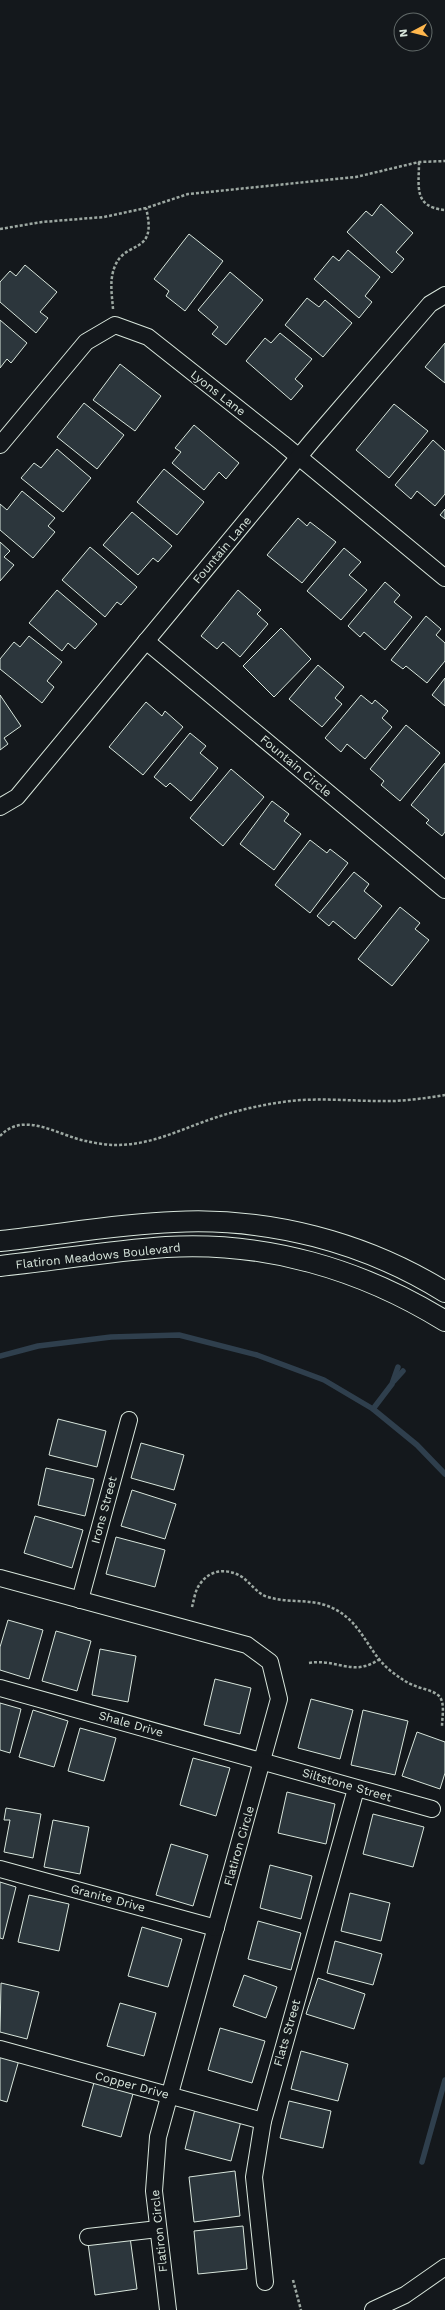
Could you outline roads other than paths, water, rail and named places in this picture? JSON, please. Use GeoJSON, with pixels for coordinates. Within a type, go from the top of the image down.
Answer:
{"type":"FeatureCollection","features":[{"type":"Feature","properties":{"kind":"street","name":"Fountain Lane"},"geometry":{"type":"LineString","coordinates":[[0,806],[17,797],[298,458],[430,304],[445,295]]}},
{"type":"Feature","properties":{"kind":"street","name":"Lyons Lane"},"geometry":{"type":"LineString","coordinates":[[0,445],[86,342],[115,325],[148,337],[445,578]]}},
{"type":"Feature","properties":{"kind":"street","name":"Fountain Circle"},"geometry":{"type":"LineString","coordinates":[[146,641],[445,890]]}},
{"type":"Feature","properties":{"kind":"street","name":"Flatiron Meadows Boulevard"},"geometry":{"type":"LineString","coordinates":[[0,1241],[174,1222],[248,1224],[288,1230],[328,1240],[371,1255],[445,1292]]}},
{"type":"Feature","properties":{"kind":"street","name":"Flatiron Meadows Boulevard"},"geometry":{"type":"LineString","coordinates":[[0,1266],[166,1247],[221,1247],[248,1250],[312,1262],[347,1273],[414,1302],[445,1322]]}},
{"type":"Feature","properties":{"kind":"street","name":"Irons Street"},"geometry":{"type":"LineString","coordinates":[[80,1600],[129,1420]]}},
{"type":"Feature","properties":{"kind":"street","name":"Flatiron Circle"},"geometry":{"type":"LineString","coordinates":[[0,1578],[247,1645],[270,1662],[279,1699],[158,2137],[154,2191],[168,2310]]}},
{"type":"Feature","properties":{"kind":"street","name":"Shale Drive"},"geometry":{"type":"LineString","coordinates":[[0,1688],[263,1761]]}},
{"type":"Feature","properties":{"kind":"street","name":"Siltstone Street"},"geometry":{"type":"LineString","coordinates":[[263,1761],[356,1789],[432,1809]]}},
{"type":"Feature","properties":{"kind":"street","name":"Flats Street"},"geometry":{"type":"LineString","coordinates":[[266,2282],[254,2177],[263,2122],[356,1789]]}},
{"type":"Feature","properties":{"kind":"street","name":"Granite Drive"},"geometry":{"type":"LineString","coordinates":[[0,1869],[216,1928]]}},
{"type":"Feature","properties":{"kind":"street","name":"Copper Drive"},"geometry":{"type":"LineString","coordinates":[[0,2050],[263,2122]]}},
{"type":"Feature","properties":{"kind":"street"},"geometry":{"type":"LineString","coordinates":[[88,2237],[158,2229]]}},
{"type":"Feature","properties":{"kind":"street"},"geometry":{"type":"LineString","coordinates":[[373,2310],[405,2295],[445,2267]]}},
{"type":"Feature","properties":{"kind":"waterway"},"geometry":{"type":"LineString","coordinates":[[0,1356],[38,1346],[111,1337],[179,1335],[257,1355],[324,1380],[373,1409],[392,1384],[398,1367]]}},
{"type":"Feature","properties":{"kind":"waterway"},"geometry":{"type":"LineString","coordinates":[[394,1381],[403,1371]]}},
{"type":"Feature","properties":{"kind":"waterway"},"geometry":{"type":"LineString","coordinates":[[373,1409],[417,1445],[445,1474]]}},
{"type":"Feature","properties":{"kind":"waterway"},"geometry":{"type":"LineString","coordinates":[[422,2162],[445,2080]]}}]}
